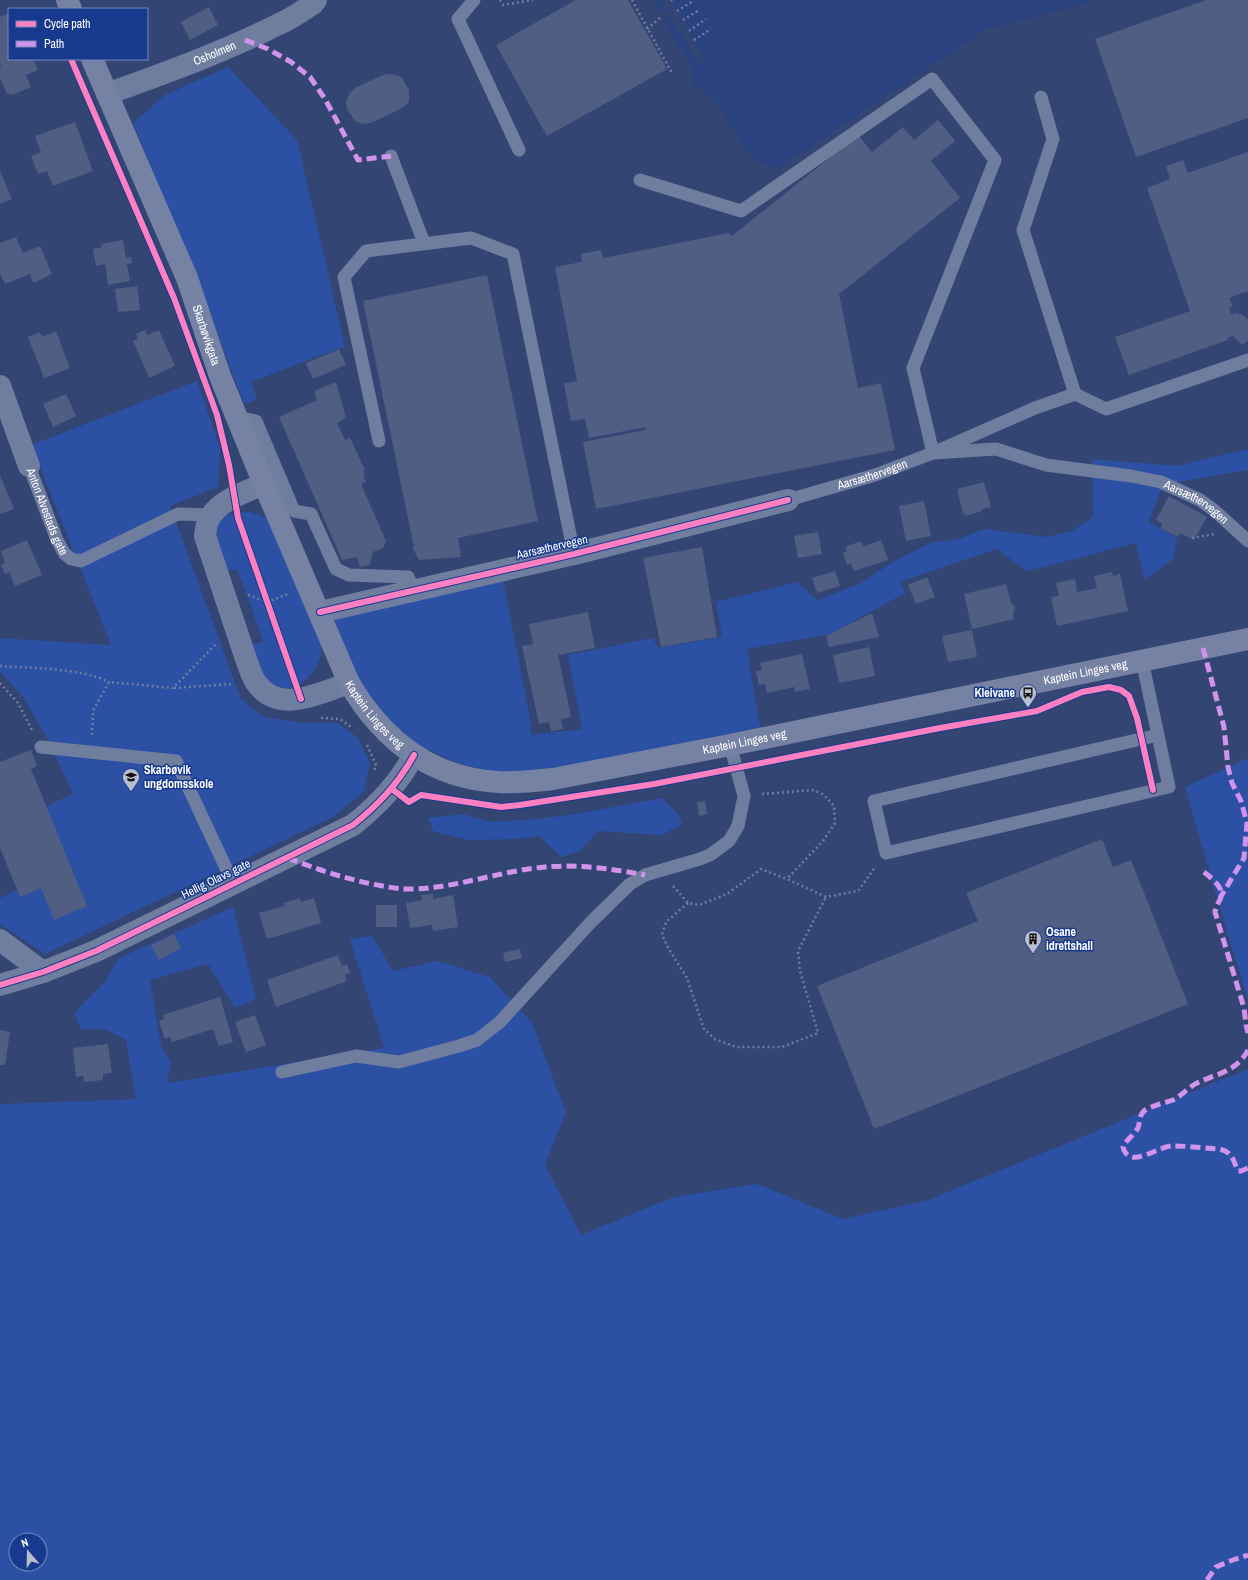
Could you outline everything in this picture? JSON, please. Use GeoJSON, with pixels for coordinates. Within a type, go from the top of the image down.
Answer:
{"type":"FeatureCollection","features":[{"type":"Feature","properties":{"kind":"main road","name":"Skarbøvikgata"},"geometry":{"type":"LineString","coordinates":[[92,60],[187,278],[220,376],[264,484],[320,612]]}},
{"type":"Feature","properties":{"kind":"main road","name":"Kaptein Linges veg"},"geometry":{"type":"LineString","coordinates":[[320,612],[349,683],[361,703],[380,727],[414,755],[446,771],[472,779],[498,782],[553,778],[730,745],[1248,639]]}},
{"type":"Feature","properties":{"kind":"street","name":"Osholmen"},"geometry":{"type":"LineString","coordinates":[[107,94],[197,61],[252,37],[280,24],[313,4],[316,0]]}},
{"type":"Feature","properties":{"kind":"street","name":"Anton Alvestads gate"},"geometry":{"type":"LineString","coordinates":[[0,386],[29,466]]}},
{"type":"Feature","properties":{"kind":"street"},"geometry":{"type":"LineString","coordinates":[[264,484],[223,504],[212,514],[206,525],[205,536],[247,662],[258,686],[267,694],[287,701],[301,699],[349,683]]}},
{"type":"Feature","properties":{"kind":"street","name":"Aarsæthervegen"},"geometry":{"type":"LineString","coordinates":[[320,612],[574,554],[788,500]]}},
{"type":"Feature","properties":{"kind":"street","name":"Hellig Olavs gate"},"geometry":{"type":"LineString","coordinates":[[0,985],[43,972],[96,950],[233,882],[288,858],[353,825],[392,789],[414,755]]}},
{"type":"Feature","properties":{"kind":"street"},"geometry":{"type":"LineString","coordinates":[[0,940],[43,972]]}},
{"type":"Feature","properties":{"kind":"lane"},"geometry":{"type":"LineString","coordinates":[[474,0],[458,19],[519,150]]}},
{"type":"Feature","properties":{"kind":"lane"},"geometry":{"type":"LineString","coordinates":[[640,180],[741,211],[932,80],[995,160],[913,368],[933,453],[1035,408],[1075,394],[1106,409],[1248,360]]}},
{"type":"Feature","properties":{"kind":"lane"},"geometry":{"type":"LineString","coordinates":[[1041,97],[1053,139],[1023,230],[1075,394]]}},
{"type":"Feature","properties":{"kind":"lane"},"geometry":{"type":"LineString","coordinates":[[391,156],[424,244]]}},
{"type":"Feature","properties":{"kind":"lane"},"geometry":{"type":"LineString","coordinates":[[379,441],[344,277],[366,251],[471,238],[513,254],[574,554]]}},
{"type":"Feature","properties":{"kind":"lane"},"geometry":{"type":"LineString","coordinates":[[237,418],[256,421],[294,511],[311,514],[336,569],[349,575],[408,577],[414,590]]}},
{"type":"Feature","properties":{"kind":"lane","name":"Aarsæthervegen"},"geometry":{"type":"LineString","coordinates":[[788,500],[875,475],[933,453],[996,449],[1046,465],[1131,476],[1161,482],[1200,500],[1248,540]]}},
{"type":"Feature","properties":{"kind":"lane","name":"Anton Alvestads gate"},"geometry":{"type":"LineString","coordinates":[[29,466],[57,540],[64,552],[71,559],[81,561],[178,514],[212,514]]}},
{"type":"Feature","properties":{"kind":"lane"},"geometry":{"type":"LineString","coordinates":[[1142,660],[1158,735],[1169,787],[886,853],[874,801],[1158,735]]}},
{"type":"Feature","properties":{"kind":"lane"},"geometry":{"type":"LineString","coordinates":[[282,1072],[356,1056],[399,1062],[477,1040],[500,1022],[550,966],[630,884],[645,875],[700,859],[729,841],[738,826],[744,796],[730,745]]}},
{"type":"Feature","properties":{"kind":"lane"},"geometry":{"type":"LineString","coordinates":[[41,747],[176,761],[233,882]]}},
{"type":"Feature","properties":{"kind":"path"},"geometry":{"type":"LineString","coordinates":[[500,0],[503,5],[533,0]]}},
{"type":"Feature","properties":{"kind":"path"},"geometry":{"type":"LineString","coordinates":[[632,0],[672,73]]}},
{"type":"Feature","properties":{"kind":"path"},"geometry":{"type":"LineString","coordinates":[[677,11],[693,1]]}},
{"type":"Feature","properties":{"kind":"path"},"geometry":{"type":"LineString","coordinates":[[683,20],[699,10]]}},
{"type":"Feature","properties":{"kind":"path"},"geometry":{"type":"LineString","coordinates":[[647,28],[662,16]]}},
{"type":"Feature","properties":{"kind":"path"},"geometry":{"type":"LineString","coordinates":[[689,31],[706,20]]}},
{"type":"Feature","properties":{"kind":"path"},"geometry":{"type":"LineString","coordinates":[[694,40],[711,29]]}},
{"type":"Feature","properties":{"kind":"path"},"geometry":{"type":"LineString","coordinates":[[247,594],[267,602],[309,586]]}},
{"type":"Feature","properties":{"kind":"path"},"geometry":{"type":"LineString","coordinates":[[264,595],[269,609]]}},
{"type":"Feature","properties":{"kind":"path"},"geometry":{"type":"LineString","coordinates":[[173,688],[217,643]]}},
{"type":"Feature","properties":{"kind":"path"},"geometry":{"type":"LineString","coordinates":[[0,666],[59,670],[100,677],[109,682],[173,688],[239,683]]}},
{"type":"Feature","properties":{"kind":"path"},"geometry":{"type":"LineString","coordinates":[[91,752],[93,711],[109,682]]}},
{"type":"Feature","properties":{"kind":"path"},"geometry":{"type":"LineString","coordinates":[[0,683],[18,703],[41,747]]}},
{"type":"Feature","properties":{"kind":"path"},"geometry":{"type":"LineString","coordinates":[[316,718],[340,719],[357,732]]}},
{"type":"Feature","properties":{"kind":"path"},"geometry":{"type":"LineString","coordinates":[[366,743],[376,765],[372,779]]}},
{"type":"Feature","properties":{"kind":"path"},"geometry":{"type":"LineString","coordinates":[[744,796],[814,790],[824,795],[834,806],[835,823],[823,841],[787,879]]}},
{"type":"Feature","properties":{"kind":"path"},"geometry":{"type":"LineString","coordinates":[[660,870],[688,903],[699,905],[727,894],[761,869],[826,897],[858,891],[886,853]]}},
{"type":"Feature","properties":{"kind":"path"},"geometry":{"type":"LineString","coordinates":[[688,903],[666,922],[662,935],[687,978],[704,1029],[715,1039],[736,1047],[782,1047],[818,1032],[800,971],[798,951],[826,897]]}},
{"type":"Feature","properties":{"kind":"shaded area"},"geometry":{"type":"Polygon","coordinates":[[[653,0],[1098,0],[987,29],[776,169],[759,163],[746,150],[715,100],[691,84],[693,70],[653,0]]]}},
{"type":"Feature","properties":{"kind":"shaded area"},"geometry":{"type":"Polygon","coordinates":[[[228,67],[297,140],[345,346],[251,382],[257,399],[244,404],[201,290],[133,123],[165,95],[228,67]]]}},
{"type":"Feature","properties":{"kind":"shaded area"},"geometry":{"type":"Polygon","coordinates":[[[197,381],[220,448],[218,487],[170,506],[241,699],[264,717],[301,723],[338,723],[358,738],[370,763],[364,791],[333,817],[45,954],[0,924],[0,898],[40,880],[86,905],[46,806],[73,794],[48,740],[24,698],[0,672],[0,638],[111,645],[31,445],[197,381]]]}},
{"type":"Feature","properties":{"kind":"shaded area"},"geometry":{"type":"Polygon","coordinates":[[[1248,449],[1248,470],[1178,482],[1160,492],[1149,522],[1177,538],[1173,559],[1145,580],[1136,543],[1027,571],[996,549],[900,582],[905,593],[830,634],[747,649],[760,728],[534,773],[498,773],[460,764],[420,746],[389,721],[359,682],[334,619],[503,580],[532,735],[582,729],[568,655],[653,638],[658,648],[722,637],[716,602],[797,582],[817,600],[859,584],[893,562],[930,543],[959,539],[985,529],[1046,537],[1072,531],[1093,517],[1092,459],[1177,466],[1248,449]]]}},
{"type":"Feature","properties":{"kind":"shaded area"},"geometry":{"type":"Polygon","coordinates":[[[250,512],[270,519],[321,638],[321,655],[315,670],[301,684],[291,688],[275,688],[261,677],[251,645],[263,641],[237,569],[225,572],[218,552],[217,534],[220,519],[231,513],[250,512]]]}},
{"type":"Feature","properties":{"kind":"shaded area"},"geometry":{"type":"Polygon","coordinates":[[[1248,758],[1248,1000],[1185,787],[1248,758]]]}},
{"type":"Feature","properties":{"kind":"shaded area"},"geometry":{"type":"Polygon","coordinates":[[[662,798],[678,814],[682,824],[662,835],[598,831],[580,851],[561,857],[539,836],[517,839],[467,840],[433,831],[428,818],[464,814],[490,822],[537,819],[576,814],[662,798]]]}},
{"type":"Feature","properties":{"kind":"shaded area"},"geometry":{"type":"Polygon","coordinates":[[[233,907],[256,999],[235,1008],[208,964],[150,980],[161,1046],[171,1063],[167,1083],[384,1048],[350,939],[372,936],[393,971],[437,961],[490,977],[532,1023],[566,1112],[545,1165],[581,1235],[674,1197],[757,1184],[843,1219],[928,1200],[1248,1069],[1248,1580],[0,1580],[0,1104],[136,1099],[126,1040],[105,1029],[81,1029],[74,1013],[104,983],[119,958],[233,907]]]}},
{"type":"Feature","properties":{"kind":"pier"},"geometry":{"type":"Polygon","coordinates":[[[660,0],[670,0],[706,60],[699,64],[670,16],[664,19],[661,14],[667,11],[660,0]]]}},
{"type":"Feature","properties":{"kind":"building"},"geometry":{"type":"Polygon","coordinates":[[[576,0],[628,0],[667,69],[547,136],[496,45],[576,0]]]}},
{"type":"Feature","properties":{"kind":"building"},"geometry":{"type":"Polygon","coordinates":[[[1206,0],[1248,0],[1248,118],[1136,157],[1095,39],[1206,0]]]}},
{"type":"Feature","properties":{"kind":"building"},"geometry":{"type":"Polygon","coordinates":[[[209,7],[218,25],[190,40],[181,22],[209,7]]]}},
{"type":"Feature","properties":{"kind":"building"},"geometry":{"type":"Polygon","coordinates":[[[8,13],[8,60],[33,60],[38,70],[26,75],[31,87],[12,95],[11,93],[7,94],[0,78],[0,17],[8,13]]]}},
{"type":"Feature","properties":{"kind":"building"},"geometry":{"type":"Polygon","coordinates":[[[383,75],[397,75],[402,78],[409,90],[409,101],[405,106],[371,123],[362,124],[355,121],[347,109],[346,102],[349,94],[355,88],[383,75]]]}},
{"type":"Feature","properties":{"kind":"building"},"geometry":{"type":"Polygon","coordinates":[[[938,120],[955,141],[931,161],[960,198],[839,294],[858,388],[881,383],[895,450],[596,509],[583,442],[646,430],[646,427],[589,438],[585,419],[571,421],[564,383],[577,381],[555,267],[582,262],[581,254],[601,250],[603,258],[729,233],[732,236],[858,135],[872,152],[903,127],[914,140],[938,120]]]}},
{"type":"Feature","properties":{"kind":"building"},"geometry":{"type":"Polygon","coordinates":[[[75,122],[93,171],[53,186],[47,171],[38,174],[31,156],[41,152],[35,136],[75,122]]]}},
{"type":"Feature","properties":{"kind":"building"},"geometry":{"type":"Polygon","coordinates":[[[1248,152],[1248,291],[1229,298],[1233,306],[1229,308],[1231,314],[1236,313],[1248,319],[1248,341],[1242,345],[1233,336],[1227,338],[1228,340],[1129,375],[1115,337],[1190,311],[1147,188],[1170,179],[1166,166],[1183,160],[1188,173],[1248,152]]]}},
{"type":"Feature","properties":{"kind":"building"},"geometry":{"type":"Polygon","coordinates":[[[0,171],[12,199],[0,204],[0,171]]]}},
{"type":"Feature","properties":{"kind":"building"},"geometry":{"type":"Polygon","coordinates":[[[16,237],[23,253],[40,246],[52,274],[33,283],[30,274],[5,284],[0,273],[0,243],[16,237]]]}},
{"type":"Feature","properties":{"kind":"building"},"geometry":{"type":"Polygon","coordinates":[[[123,240],[126,258],[131,257],[132,263],[127,264],[130,281],[108,285],[105,264],[96,266],[93,249],[102,247],[101,244],[123,240]]]}},
{"type":"Feature","properties":{"kind":"building"},"geometry":{"type":"Polygon","coordinates":[[[487,275],[538,521],[458,538],[461,557],[419,560],[412,547],[414,547],[363,301],[487,275]]]}},
{"type":"Feature","properties":{"kind":"building"},"geometry":{"type":"Polygon","coordinates":[[[137,286],[140,310],[118,312],[115,289],[137,286]]]}},
{"type":"Feature","properties":{"kind":"building"},"geometry":{"type":"Polygon","coordinates":[[[145,330],[147,335],[159,330],[175,366],[149,378],[133,341],[138,339],[136,334],[145,330]]]}},
{"type":"Feature","properties":{"kind":"building"},"geometry":{"type":"Polygon","coordinates":[[[56,331],[70,368],[44,378],[28,337],[40,332],[42,337],[56,331]]]}},
{"type":"Feature","properties":{"kind":"building"},"geometry":{"type":"Polygon","coordinates":[[[339,349],[346,365],[313,379],[306,363],[339,349]]]}},
{"type":"Feature","properties":{"kind":"building"},"geometry":{"type":"Polygon","coordinates":[[[336,382],[346,418],[337,423],[345,440],[350,438],[365,470],[363,471],[365,475],[363,475],[366,482],[361,484],[386,541],[383,548],[373,552],[370,565],[360,567],[357,557],[342,560],[279,417],[317,400],[314,391],[336,382]]]}},
{"type":"Feature","properties":{"kind":"building"},"geometry":{"type":"Polygon","coordinates":[[[66,394],[76,416],[53,427],[43,404],[66,394]]]}},
{"type":"Feature","properties":{"kind":"building"},"geometry":{"type":"Polygon","coordinates":[[[0,475],[14,509],[0,514],[0,475]]]}},
{"type":"Feature","properties":{"kind":"building"},"geometry":{"type":"Polygon","coordinates":[[[984,482],[991,507],[981,509],[982,511],[965,516],[965,513],[963,514],[957,489],[984,482]]]}},
{"type":"Feature","properties":{"kind":"building"},"geometry":{"type":"Polygon","coordinates":[[[1169,496],[1207,517],[1194,540],[1180,533],[1178,537],[1160,528],[1163,524],[1156,520],[1169,496]]]}},
{"type":"Feature","properties":{"kind":"building"},"geometry":{"type":"Polygon","coordinates":[[[924,501],[931,536],[906,541],[899,506],[924,501]]]}},
{"type":"Feature","properties":{"kind":"building"},"geometry":{"type":"Polygon","coordinates":[[[818,532],[822,554],[798,558],[794,536],[818,532]]]}},
{"type":"Feature","properties":{"kind":"building"},"geometry":{"type":"Polygon","coordinates":[[[27,540],[42,575],[15,586],[9,572],[5,574],[1,565],[5,563],[1,551],[27,540]]]}},
{"type":"Feature","properties":{"kind":"building"},"geometry":{"type":"Polygon","coordinates":[[[881,540],[888,560],[854,571],[851,563],[847,565],[843,553],[847,551],[845,547],[861,541],[863,547],[881,540]]]}},
{"type":"Feature","properties":{"kind":"building"},"geometry":{"type":"Polygon","coordinates":[[[702,547],[717,637],[661,647],[643,558],[702,547]]]}},
{"type":"Feature","properties":{"kind":"building"},"geometry":{"type":"Polygon","coordinates":[[[835,571],[840,586],[817,593],[812,578],[835,571]]]}},
{"type":"Feature","properties":{"kind":"building"},"geometry":{"type":"Polygon","coordinates":[[[1112,572],[1113,576],[1120,574],[1128,611],[1057,626],[1051,597],[1059,596],[1056,583],[1075,579],[1077,592],[1097,588],[1094,576],[1112,572]]]}},
{"type":"Feature","properties":{"kind":"building"},"geometry":{"type":"Polygon","coordinates":[[[927,577],[935,597],[916,604],[908,585],[927,577]]]}},
{"type":"Feature","properties":{"kind":"building"},"geometry":{"type":"Polygon","coordinates":[[[1006,584],[1011,603],[1014,605],[1014,619],[972,629],[964,594],[1006,584]]]}},
{"type":"Feature","properties":{"kind":"building"},"geometry":{"type":"Polygon","coordinates":[[[588,612],[595,648],[558,655],[571,717],[561,719],[563,729],[551,731],[549,722],[539,724],[522,646],[533,644],[529,624],[588,612]]]}},
{"type":"Feature","properties":{"kind":"building"},"geometry":{"type":"Polygon","coordinates":[[[872,613],[879,637],[829,647],[826,636],[872,613]]]}},
{"type":"Feature","properties":{"kind":"building"},"geometry":{"type":"Polygon","coordinates":[[[972,630],[977,657],[948,662],[942,636],[972,630]]]}},
{"type":"Feature","properties":{"kind":"building"},"geometry":{"type":"Polygon","coordinates":[[[869,647],[875,676],[839,683],[833,655],[869,647]]]}},
{"type":"Feature","properties":{"kind":"building"},"geometry":{"type":"Polygon","coordinates":[[[802,654],[810,689],[795,692],[794,687],[767,693],[765,684],[759,685],[756,671],[762,670],[760,663],[802,654]]]}},
{"type":"Feature","properties":{"kind":"building"},"geometry":{"type":"Polygon","coordinates":[[[31,750],[37,766],[31,769],[87,906],[54,920],[41,888],[20,897],[0,848],[0,762],[31,750]]]}},
{"type":"Feature","properties":{"kind":"building"},"geometry":{"type":"Polygon","coordinates":[[[705,801],[707,814],[699,816],[697,802],[705,801]]]}},
{"type":"Feature","properties":{"kind":"building","name":"Osane idrettshall"},"geometry":{"type":"Polygon","coordinates":[[[1102,839],[1113,867],[1131,860],[1188,1004],[874,1129],[817,986],[978,921],[966,893],[1102,839]]]}},
{"type":"Feature","properties":{"kind":"building"},"geometry":{"type":"Polygon","coordinates":[[[433,894],[433,899],[453,895],[458,927],[433,931],[432,925],[410,928],[406,903],[422,900],[421,895],[433,894]]]}},
{"type":"Feature","properties":{"kind":"building"},"geometry":{"type":"Polygon","coordinates":[[[300,898],[301,902],[314,898],[321,923],[267,939],[259,913],[285,906],[284,903],[300,898]]]}},
{"type":"Feature","properties":{"kind":"building"},"geometry":{"type":"Polygon","coordinates":[[[376,905],[397,905],[397,927],[376,927],[376,905]]]}},
{"type":"Feature","properties":{"kind":"building"},"geometry":{"type":"Polygon","coordinates":[[[174,934],[181,948],[159,960],[151,945],[174,934]]]}},
{"type":"Feature","properties":{"kind":"building"},"geometry":{"type":"Polygon","coordinates":[[[520,949],[522,958],[505,962],[503,953],[520,949]]]}},
{"type":"Feature","properties":{"kind":"building"},"geometry":{"type":"Polygon","coordinates":[[[338,955],[342,966],[347,964],[350,973],[345,975],[347,981],[276,1007],[267,980],[338,955]]]}},
{"type":"Feature","properties":{"kind":"building"},"geometry":{"type":"Polygon","coordinates":[[[220,997],[233,1042],[219,1046],[213,1029],[172,1042],[170,1037],[165,1039],[159,1021],[164,1019],[163,1015],[220,997]]]}},
{"type":"Feature","properties":{"kind":"building"},"geometry":{"type":"Polygon","coordinates":[[[255,1015],[266,1045],[246,1052],[235,1022],[255,1015]]]}},
{"type":"Feature","properties":{"kind":"building"},"geometry":{"type":"Polygon","coordinates":[[[0,1030],[10,1032],[5,1065],[0,1065],[0,1030]]]}},
{"type":"Feature","properties":{"kind":"building"},"geometry":{"type":"Polygon","coordinates":[[[108,1044],[112,1073],[103,1074],[103,1080],[84,1082],[83,1076],[76,1077],[73,1048],[108,1044]]]}},
{"type":"Feature","properties":{"kind":"marked path"},"geometry":{"type":"LineString","coordinates":[[245,40],[268,49],[291,62],[310,77],[325,99],[358,160],[391,156]]}},
{"type":"Feature","properties":{"kind":"marked path"},"geometry":{"type":"LineString","coordinates":[[1203,648],[1224,727],[1228,767],[1232,783],[1241,801],[1247,823],[1244,858],[1220,898]]}},
{"type":"Feature","properties":{"kind":"marked path"},"geometry":{"type":"LineString","coordinates":[[288,858],[351,879],[403,889],[442,886],[528,869],[557,866],[595,868],[645,875]]}},
{"type":"Feature","properties":{"kind":"marked path"},"geometry":{"type":"LineString","coordinates":[[1204,872],[1219,886],[1221,890],[1221,897],[1215,912],[1244,1008],[1248,1033]]}},
{"type":"Feature","properties":{"kind":"marked path"},"geometry":{"type":"LineString","coordinates":[[1248,1050],[1232,1068],[1195,1084],[1173,1100],[1144,1111],[1140,1117],[1138,1128],[1123,1147],[1126,1154],[1131,1157],[1138,1157],[1173,1146],[1219,1149],[1229,1154],[1238,1171],[1248,1168]]}},
{"type":"Feature","properties":{"kind":"marked path"},"geometry":{"type":"LineString","coordinates":[[1207,1580],[1216,1567],[1248,1555]]}},
{"type":"Feature","properties":{"kind":"cycle path"},"geometry":{"type":"LineString","coordinates":[[71,60],[174,298],[217,415],[229,465],[238,518],[301,699]]}},
{"type":"Feature","properties":{"kind":"cycle path"},"geometry":{"type":"LineString","coordinates":[[320,612],[574,554],[788,500]]}},
{"type":"Feature","properties":{"kind":"cycle path"},"geometry":{"type":"LineString","coordinates":[[392,789],[409,802],[421,795],[501,807],[520,805],[654,784],[940,728],[1037,711],[1082,692],[1109,687],[1121,690],[1129,696],[1137,718],[1153,790]]}},
{"type":"Feature","properties":{"kind":"cycle path"},"geometry":{"type":"LineString","coordinates":[[0,985],[43,972],[96,951],[353,825],[395,784],[414,755]]}},
{"type":"Feature","properties":{"kind":"place","name":"Kleivane"},"geometry":{"type":"Point","coordinates":[1028,708]}},
{"type":"Feature","properties":{"kind":"place","name":"Skarbøvik ungdomsskole"},"geometry":{"type":"Point","coordinates":[131,792]}},
{"type":"Feature","properties":{"kind":"place","name":"Osane idrettshall"},"geometry":{"type":"Point","coordinates":[1033,954]}}]}
